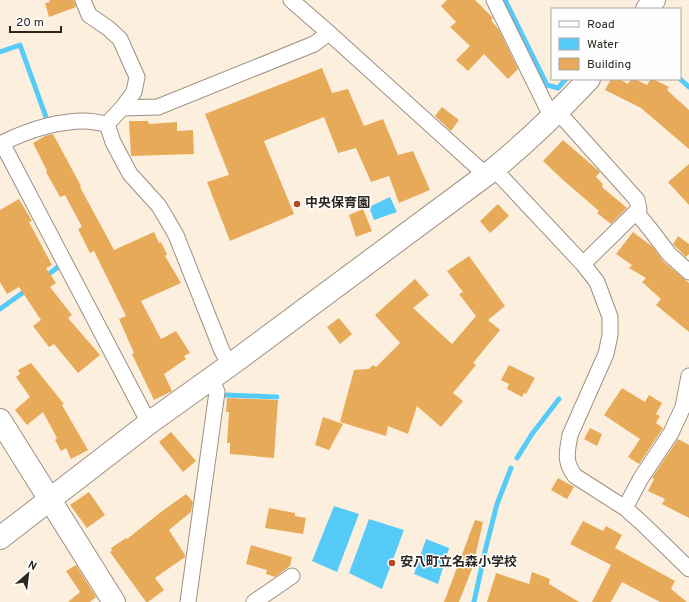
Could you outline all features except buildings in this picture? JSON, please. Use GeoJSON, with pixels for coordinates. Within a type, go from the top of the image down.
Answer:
{"type":"FeatureCollection","features":[{"type":"Feature","properties":{"kind":"street"},"geometry":{"type":"LineString","coordinates":[[83,0],[89,15],[108,28],[120,39],[137,77],[134,92],[107,124]]}},
{"type":"Feature","properties":{"kind":"street"},"geometry":{"type":"LineString","coordinates":[[291,0],[490,172],[583,264],[597,282],[610,317],[610,336],[606,354],[570,435],[567,450],[569,469],[575,476],[624,508],[644,525],[689,569]]}},
{"type":"Feature","properties":{"kind":"street"},"geometry":{"type":"LineString","coordinates":[[494,0],[555,115],[637,200],[639,209],[583,264]]}},
{"type":"Feature","properties":{"kind":"street"},"geometry":{"type":"LineString","coordinates":[[648,8],[654,0]]}},
{"type":"Feature","properties":{"kind":"street"},"geometry":{"type":"LineString","coordinates":[[122,108],[158,107],[314,44],[329,33]]}},
{"type":"Feature","properties":{"kind":"street"},"geometry":{"type":"LineString","coordinates":[[0,538],[150,423],[212,379],[490,172],[523,146],[588,80]]}},
{"type":"Feature","properties":{"kind":"street"},"geometry":{"type":"LineString","coordinates":[[107,124],[85,121],[59,123],[34,129],[1,143],[150,423]]}},
{"type":"Feature","properties":{"kind":"street"},"geometry":{"type":"LineString","coordinates":[[107,124],[113,142],[130,174],[159,206],[176,235],[222,351],[230,365]]}},
{"type":"Feature","properties":{"kind":"street"},"geometry":{"type":"LineString","coordinates":[[636,212],[669,254],[689,272]]}},
{"type":"Feature","properties":{"kind":"street"},"geometry":{"type":"LineString","coordinates":[[624,508],[641,478],[671,434],[683,407],[689,376]]}},
{"type":"Feature","properties":{"kind":"street"},"geometry":{"type":"LineString","coordinates":[[188,602],[217,392],[212,379]]}},
{"type":"Feature","properties":{"kind":"street"},"geometry":{"type":"LineString","coordinates":[[0,420],[114,602]]}},
{"type":"Feature","properties":{"kind":"street"},"geometry":{"type":"LineString","coordinates":[[254,602],[292,576]]}},
{"type":"Feature","properties":{"kind":"water"},"geometry":{"type":"Polygon","coordinates":[[[390,197],[397,212],[374,220],[369,207],[390,197]]]}},
{"type":"Feature","properties":{"kind":"water"},"geometry":{"type":"Polygon","coordinates":[[[334,506],[359,514],[337,572],[312,561],[334,506]]]}},
{"type":"Feature","properties":{"kind":"water"},"geometry":{"type":"Polygon","coordinates":[[[369,519],[404,530],[382,589],[349,573],[369,519]]]}},
{"type":"Feature","properties":{"kind":"water"},"geometry":{"type":"Polygon","coordinates":[[[426,539],[449,548],[438,584],[414,574],[426,539]]]}},
{"type":"Feature","properties":{"kind":"waterway"},"geometry":{"type":"LineString","coordinates":[[505,0],[547,85],[558,88],[565,80]]}},
{"type":"Feature","properties":{"kind":"waterway"},"geometry":{"type":"LineString","coordinates":[[0,52],[20,45],[46,117]]}},
{"type":"Feature","properties":{"kind":"waterway"},"geometry":{"type":"LineString","coordinates":[[681,80],[689,87]]}},
{"type":"Feature","properties":{"kind":"waterway"},"geometry":{"type":"LineString","coordinates":[[45,277],[58,267]]}},
{"type":"Feature","properties":{"kind":"waterway"},"geometry":{"type":"LineString","coordinates":[[0,309],[28,289]]}},
{"type":"Feature","properties":{"kind":"waterway"},"geometry":{"type":"LineString","coordinates":[[226,395],[277,397]]}},
{"type":"Feature","properties":{"kind":"waterway"},"geometry":{"type":"LineString","coordinates":[[517,458],[532,434],[559,399]]}},
{"type":"Feature","properties":{"kind":"waterway"},"geometry":{"type":"LineString","coordinates":[[474,602],[497,504],[511,468]]}},
{"type":"Feature","properties":{"kind":"place","name":"中央保育園"},"geometry":{"type":"Point","coordinates":[297,204]}},
{"type":"Feature","properties":{"kind":"place","name":"安八町立名森小学校"},"geometry":{"type":"Point","coordinates":[392,563]}}]}
